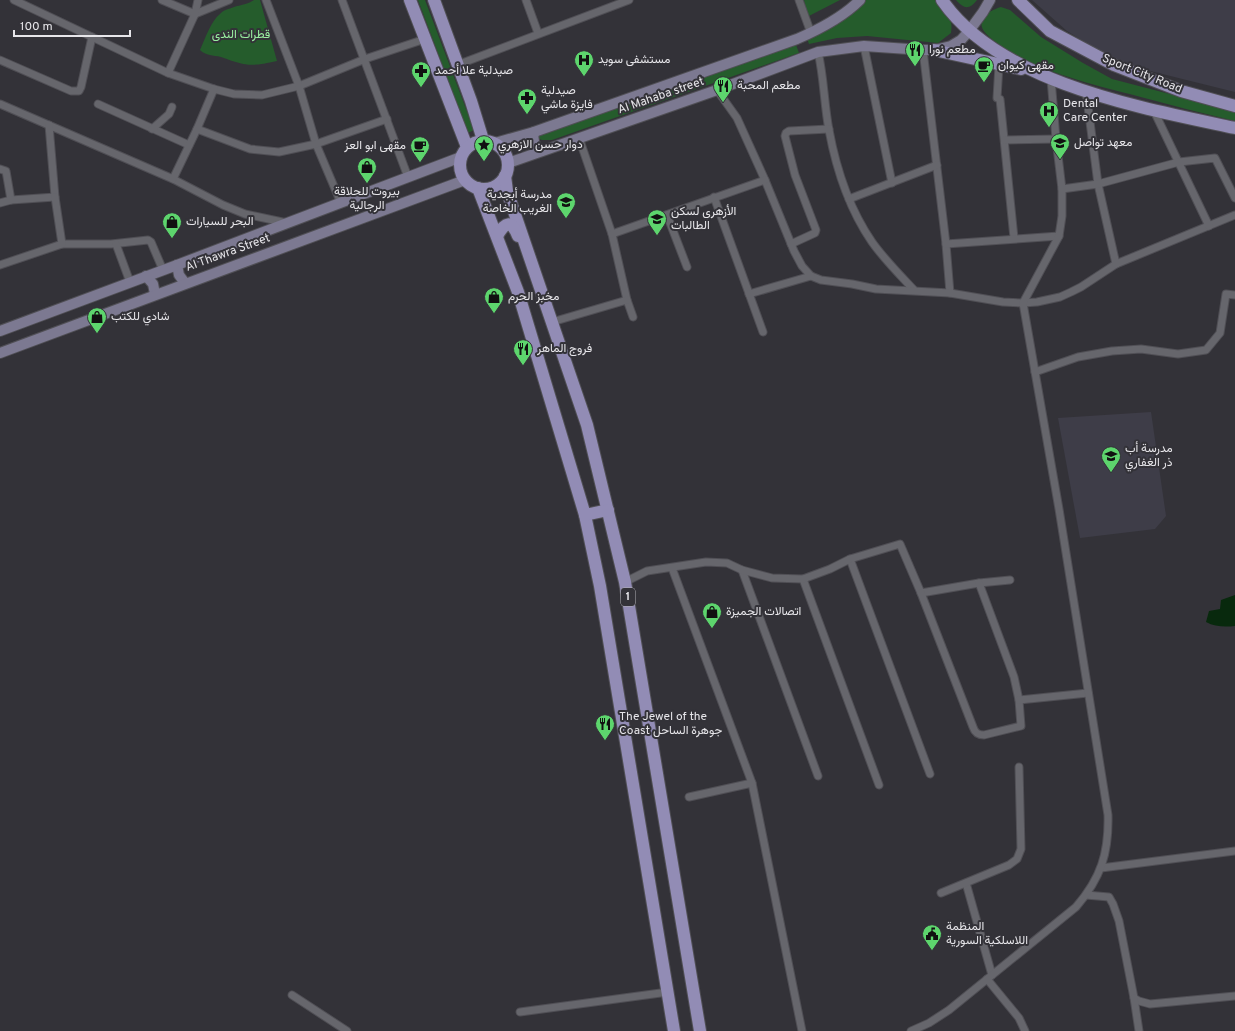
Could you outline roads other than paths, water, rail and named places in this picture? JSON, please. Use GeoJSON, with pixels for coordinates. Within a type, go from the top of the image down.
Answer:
{"type":"FeatureCollection","features":[{"type":"Feature","properties":{"kind":"main road"},"geometry":{"type":"LineString","coordinates":[[410,0],[464,152]]}},
{"type":"Feature","properties":{"kind":"main road"},"geometry":{"type":"LineString","coordinates":[[434,0],[489,142]]}},
{"type":"Feature","properties":{"kind":"main road","name":"Al Mahaba street"},"geometry":{"type":"LineString","coordinates":[[489,142],[534,132],[797,39],[811,33],[840,16],[860,0]]}},
{"type":"Feature","properties":{"kind":"main road"},"geometry":{"type":"LineString","coordinates":[[942,0],[969,31],[987,45],[1005,56],[1051,79],[1154,111],[1235,128]]}},
{"type":"Feature","properties":{"kind":"main road","name":"Al Mahaba street"},"geometry":{"type":"LineString","coordinates":[[508,163],[718,90],[803,56],[818,52],[864,46],[928,50],[951,46],[961,40],[969,31],[990,0]]}},
{"type":"Feature","properties":{"kind":"main road","name":"Sport City Road"},"geometry":{"type":"LineString","coordinates":[[1018,0],[1050,31],[1114,65],[1181,91],[1235,106]]}},
{"type":"Feature","properties":{"kind":"main road"},"geometry":{"type":"LineString","coordinates":[[797,39],[801,45],[803,56]]}},
{"type":"Feature","properties":{"kind":"main road"},"geometry":{"type":"LineString","coordinates":[[928,50],[1036,71]]}},
{"type":"Feature","properties":{"kind":"main road"},"geometry":{"type":"LineString","coordinates":[[534,132],[534,145],[541,151]]}},
{"type":"Feature","properties":{"kind":"main road"},"geometry":{"type":"LineString","coordinates":[[478,141],[489,142],[504,151],[508,163],[508,170],[501,182],[494,187],[486,189],[478,188],[465,180],[461,172],[460,165],[464,152],[478,141]]}},
{"type":"Feature","properties":{"kind":"main road","name":"Al Thawra Street"},"geometry":{"type":"LineString","coordinates":[[0,331],[341,203],[408,177],[464,152]]}},
{"type":"Feature","properties":{"kind":"main road","name":"1"},"geometry":{"type":"LineString","coordinates":[[505,176],[507,191],[587,424],[625,582],[700,1031]]}},
{"type":"Feature","properties":{"kind":"main road","name":"Al Thawra Street"},"geometry":{"type":"LineString","coordinates":[[0,353],[155,294],[465,180]]}},
{"type":"Feature","properties":{"kind":"main road","name":"1"},"geometry":{"type":"LineString","coordinates":[[478,188],[518,292],[585,515],[600,586],[674,1031]]}},
{"type":"Feature","properties":{"kind":"main road"},"geometry":{"type":"LineString","coordinates":[[497,236],[505,225],[512,225],[530,258]]}},
{"type":"Feature","properties":{"kind":"main road"},"geometry":{"type":"LineString","coordinates":[[177,265],[180,275],[185,283]]}},
{"type":"Feature","properties":{"kind":"main road"},"geometry":{"type":"LineString","coordinates":[[146,276],[154,284],[155,294]]}},
{"type":"Feature","properties":{"kind":"main road"},"geometry":{"type":"LineString","coordinates":[[585,515],[608,510]]}},
{"type":"Feature","properties":{"kind":"street"},"geometry":{"type":"LineString","coordinates":[[14,0],[168,73],[214,89],[234,94],[262,95],[298,86],[425,39]]}},
{"type":"Feature","properties":{"kind":"street"},"geometry":{"type":"LineString","coordinates":[[162,0],[195,14],[229,0]]}},
{"type":"Feature","properties":{"kind":"street"},"geometry":{"type":"LineString","coordinates":[[168,73],[195,14],[198,0]]}},
{"type":"Feature","properties":{"kind":"street"},"geometry":{"type":"LineString","coordinates":[[266,0],[298,86],[316,144],[341,203]]}},
{"type":"Feature","properties":{"kind":"street"},"geometry":{"type":"LineString","coordinates":[[342,0],[408,177]]}},
{"type":"Feature","properties":{"kind":"street"},"geometry":{"type":"LineString","coordinates":[[526,0],[538,33]]}},
{"type":"Feature","properties":{"kind":"street"},"geometry":{"type":"LineString","coordinates":[[458,65],[538,33],[629,0]]}},
{"type":"Feature","properties":{"kind":"street"},"geometry":{"type":"LineString","coordinates":[[799,0],[811,33]]}},
{"type":"Feature","properties":{"kind":"street"},"geometry":{"type":"LineString","coordinates":[[0,60],[71,91],[79,91],[92,37]]}},
{"type":"Feature","properties":{"kind":"street"},"geometry":{"type":"LineString","coordinates":[[864,46],[892,183]]}},
{"type":"Feature","properties":{"kind":"street"},"geometry":{"type":"LineString","coordinates":[[928,50],[937,165],[950,293]]}},
{"type":"Feature","properties":{"kind":"street"},"geometry":{"type":"LineString","coordinates":[[818,52],[822,71],[829,129],[849,199],[872,242],[914,290]]}},
{"type":"Feature","properties":{"kind":"street"},"geometry":{"type":"LineString","coordinates":[[999,65],[997,98],[1000,99],[1005,140],[1014,238]]}},
{"type":"Feature","properties":{"kind":"street"},"geometry":{"type":"LineString","coordinates":[[911,1031],[940,1016],[1066,915],[1086,895],[1095,882],[1102,868],[1108,842],[1108,815],[1059,509],[1023,303],[1059,236],[1062,216],[1062,189],[1051,79]]}},
{"type":"Feature","properties":{"kind":"street"},"geometry":{"type":"LineString","coordinates":[[173,179],[214,89]]}},
{"type":"Feature","properties":{"kind":"street"},"geometry":{"type":"LineString","coordinates":[[718,90],[737,118],[765,180],[791,244],[802,266],[811,276],[821,280],[876,289],[950,293],[1003,302],[1023,303],[1048,300],[1081,287],[1116,264],[1235,215]]}},
{"type":"Feature","properties":{"kind":"street"},"geometry":{"type":"LineString","coordinates":[[1086,91],[1098,184],[1116,264]]}},
{"type":"Feature","properties":{"kind":"street"},"geometry":{"type":"LineString","coordinates":[[0,104],[173,179],[223,205],[244,214],[287,223]]}},
{"type":"Feature","properties":{"kind":"street"},"geometry":{"type":"LineString","coordinates":[[98,104],[189,145]]}},
{"type":"Feature","properties":{"kind":"street"},"geometry":{"type":"LineString","coordinates":[[152,129],[169,114],[172,107]]}},
{"type":"Feature","properties":{"kind":"street"},"geometry":{"type":"LineString","coordinates":[[1154,111],[1209,226]]}},
{"type":"Feature","properties":{"kind":"street"},"geometry":{"type":"LineString","coordinates":[[197,128],[250,149],[279,152],[316,144],[387,119]]}},
{"type":"Feature","properties":{"kind":"street"},"geometry":{"type":"LineString","coordinates":[[49,125],[55,197],[62,244]]}},
{"type":"Feature","properties":{"kind":"street"},"geometry":{"type":"LineString","coordinates":[[791,244],[815,233],[816,230],[795,175],[785,136],[789,131],[829,129]]}},
{"type":"Feature","properties":{"kind":"street"},"geometry":{"type":"LineString","coordinates":[[579,138],[612,234],[627,300],[633,316]]}},
{"type":"Feature","properties":{"kind":"street"},"geometry":{"type":"LineString","coordinates":[[1005,140],[1056,139]]}},
{"type":"Feature","properties":{"kind":"street"},"geometry":{"type":"LineString","coordinates":[[1062,189],[1098,184],[1179,162],[1215,158],[1235,198]]}},
{"type":"Feature","properties":{"kind":"street"},"geometry":{"type":"LineString","coordinates":[[849,199],[937,165]]}},
{"type":"Feature","properties":{"kind":"street"},"geometry":{"type":"LineString","coordinates":[[0,169],[6,171],[11,200]]}},
{"type":"Feature","properties":{"kind":"street"},"geometry":{"type":"LineString","coordinates":[[612,234],[765,180]]}},
{"type":"Feature","properties":{"kind":"street"},"geometry":{"type":"LineString","coordinates":[[0,203],[11,200],[55,197]]}},
{"type":"Feature","properties":{"kind":"street"},"geometry":{"type":"LineString","coordinates":[[714,197],[763,332]]}},
{"type":"Feature","properties":{"kind":"street"},"geometry":{"type":"LineString","coordinates":[[667,215],[687,267]]}},
{"type":"Feature","properties":{"kind":"street"},"geometry":{"type":"LineString","coordinates":[[946,244],[1059,236]]}},
{"type":"Feature","properties":{"kind":"street"},"geometry":{"type":"LineString","coordinates":[[0,265],[62,244],[116,244],[148,240],[151,242],[163,270]]}},
{"type":"Feature","properties":{"kind":"street"},"geometry":{"type":"LineString","coordinates":[[116,244],[130,282]]}},
{"type":"Feature","properties":{"kind":"street"},"geometry":{"type":"LineString","coordinates":[[749,294],[811,276]]}},
{"type":"Feature","properties":{"kind":"street"},"geometry":{"type":"LineString","coordinates":[[1035,372],[1078,357],[1112,350],[1141,349],[1178,354],[1206,350],[1220,333],[1226,294],[1235,295]]}},
{"type":"Feature","properties":{"kind":"street"},"geometry":{"type":"LineString","coordinates":[[552,322],[627,300]]}},
{"type":"Feature","properties":{"kind":"street"},"geometry":{"type":"LineString","coordinates":[[625,582],[646,571],[706,562],[727,563],[742,570],[772,578],[803,579],[830,569],[850,559],[900,544],[921,593],[975,732],[979,735],[984,735],[1021,726],[1019,700],[1014,677],[979,583]]}},
{"type":"Feature","properties":{"kind":"street"},"geometry":{"type":"LineString","coordinates":[[850,559],[930,774]]}},
{"type":"Feature","properties":{"kind":"street"},"geometry":{"type":"LineString","coordinates":[[672,568],[752,783],[802,1031]]}},
{"type":"Feature","properties":{"kind":"street"},"geometry":{"type":"LineString","coordinates":[[742,570],[818,776]]}},
{"type":"Feature","properties":{"kind":"street"},"geometry":{"type":"LineString","coordinates":[[803,579],[879,785]]}},
{"type":"Feature","properties":{"kind":"street"},"geometry":{"type":"LineString","coordinates":[[921,593],[979,583],[1010,580]]}},
{"type":"Feature","properties":{"kind":"street"},"geometry":{"type":"LineString","coordinates":[[1019,700],[1088,693]]}},
{"type":"Feature","properties":{"kind":"street"},"geometry":{"type":"LineString","coordinates":[[941,893],[1012,864],[1019,856],[1021,845],[1019,767]]}},
{"type":"Feature","properties":{"kind":"street"},"geometry":{"type":"LineString","coordinates":[[689,797],[752,783]]}},
{"type":"Feature","properties":{"kind":"street"},"geometry":{"type":"LineString","coordinates":[[1102,868],[1235,851]]}},
{"type":"Feature","properties":{"kind":"street"},"geometry":{"type":"LineString","coordinates":[[966,882],[989,977],[1019,1018],[1025,1031]]}},
{"type":"Feature","properties":{"kind":"street"},"geometry":{"type":"LineString","coordinates":[[1086,895],[1109,897],[1113,904],[1119,921],[1139,1031]]}},
{"type":"Feature","properties":{"kind":"street"},"geometry":{"type":"LineString","coordinates":[[520,1012],[668,992]]}},
{"type":"Feature","properties":{"kind":"street"},"geometry":{"type":"LineString","coordinates":[[292,995],[299,998],[347,1031]]}},
{"type":"Feature","properties":{"kind":"street"},"geometry":{"type":"LineString","coordinates":[[1134,998],[1139,1002],[1150,1004],[1235,996]]}},
{"type":"Feature","properties":{"kind":"place","name":"مطعم نورا"},"geometry":{"type":"Point","coordinates":[915,67]}},
{"type":"Feature","properties":{"kind":"place","name":"مستشفى سويد"},"geometry":{"type":"Point","coordinates":[584,77]}},
{"type":"Feature","properties":{"kind":"place","name":"مقهى كيوان"},"geometry":{"type":"Point","coordinates":[984,83]}},
{"type":"Feature","properties":{"kind":"place","name":"صيدلية علا أحمد"},"geometry":{"type":"Point","coordinates":[421,88]}},
{"type":"Feature","properties":{"kind":"place","name":"مطعم المحبة"},"geometry":{"type":"Point","coordinates":[723,103]}},
{"type":"Feature","properties":{"kind":"place","name":"صيدلية فايزة ماشي"},"geometry":{"type":"Point","coordinates":[527,115]}},
{"type":"Feature","properties":{"kind":"place","name":"Dental Care Center"},"geometry":{"type":"Point","coordinates":[1049,128]}},
{"type":"Feature","properties":{"kind":"place","name":"معهد تواصل"},"geometry":{"type":"Point","coordinates":[1060,160]}},
{"type":"Feature","properties":{"kind":"place","name":"دوار حسن الازهري"},"geometry":{"type":"Point","coordinates":[484,162]}},
{"type":"Feature","properties":{"kind":"place","name":"مقهى ابو العز"},"geometry":{"type":"Point","coordinates":[420,163]}},
{"type":"Feature","properties":{"kind":"place","name":"بيروت للحلاقة الرجالية"},"geometry":{"type":"Point","coordinates":[367,184]}},
{"type":"Feature","properties":{"kind":"place","name":"مدرسة أبجدية الغريب الخاصة"},"geometry":{"type":"Point","coordinates":[566,219]}},
{"type":"Feature","properties":{"kind":"place","name":"الأزهري لسكن الطالبات"},"geometry":{"type":"Point","coordinates":[657,236]}},
{"type":"Feature","properties":{"kind":"place","name":"البحر للسيارات"},"geometry":{"type":"Point","coordinates":[172,239]}},
{"type":"Feature","properties":{"kind":"place","name":"مخبز الحرم"},"geometry":{"type":"Point","coordinates":[494,314]}},
{"type":"Feature","properties":{"kind":"place","name":"شادي للكتب"},"geometry":{"type":"Point","coordinates":[97,334]}},
{"type":"Feature","properties":{"kind":"place","name":"فروج الماهر"},"geometry":{"type":"Point","coordinates":[523,366]}},
{"type":"Feature","properties":{"kind":"place","name":"مدرسة أب ذر الغفاري"},"geometry":{"type":"Point","coordinates":[1111,473]}},
{"type":"Feature","properties":{"kind":"place","name":"اتصالات الجميزة"},"geometry":{"type":"Point","coordinates":[712,629]}},
{"type":"Feature","properties":{"kind":"place","name":"The Jewel of the Coast جوهرة الساحل"},"geometry":{"type":"Point","coordinates":[605,741]}},
{"type":"Feature","properties":{"kind":"place","name":"المنظمة اللاسلكية السورية"},"geometry":{"type":"Point","coordinates":[932,951]}},
{"type":"Feature","properties":{"kind":"park label","name":"قطرات الندى"},"geometry":{"type":"Point","coordinates":[241,35]}}]}
